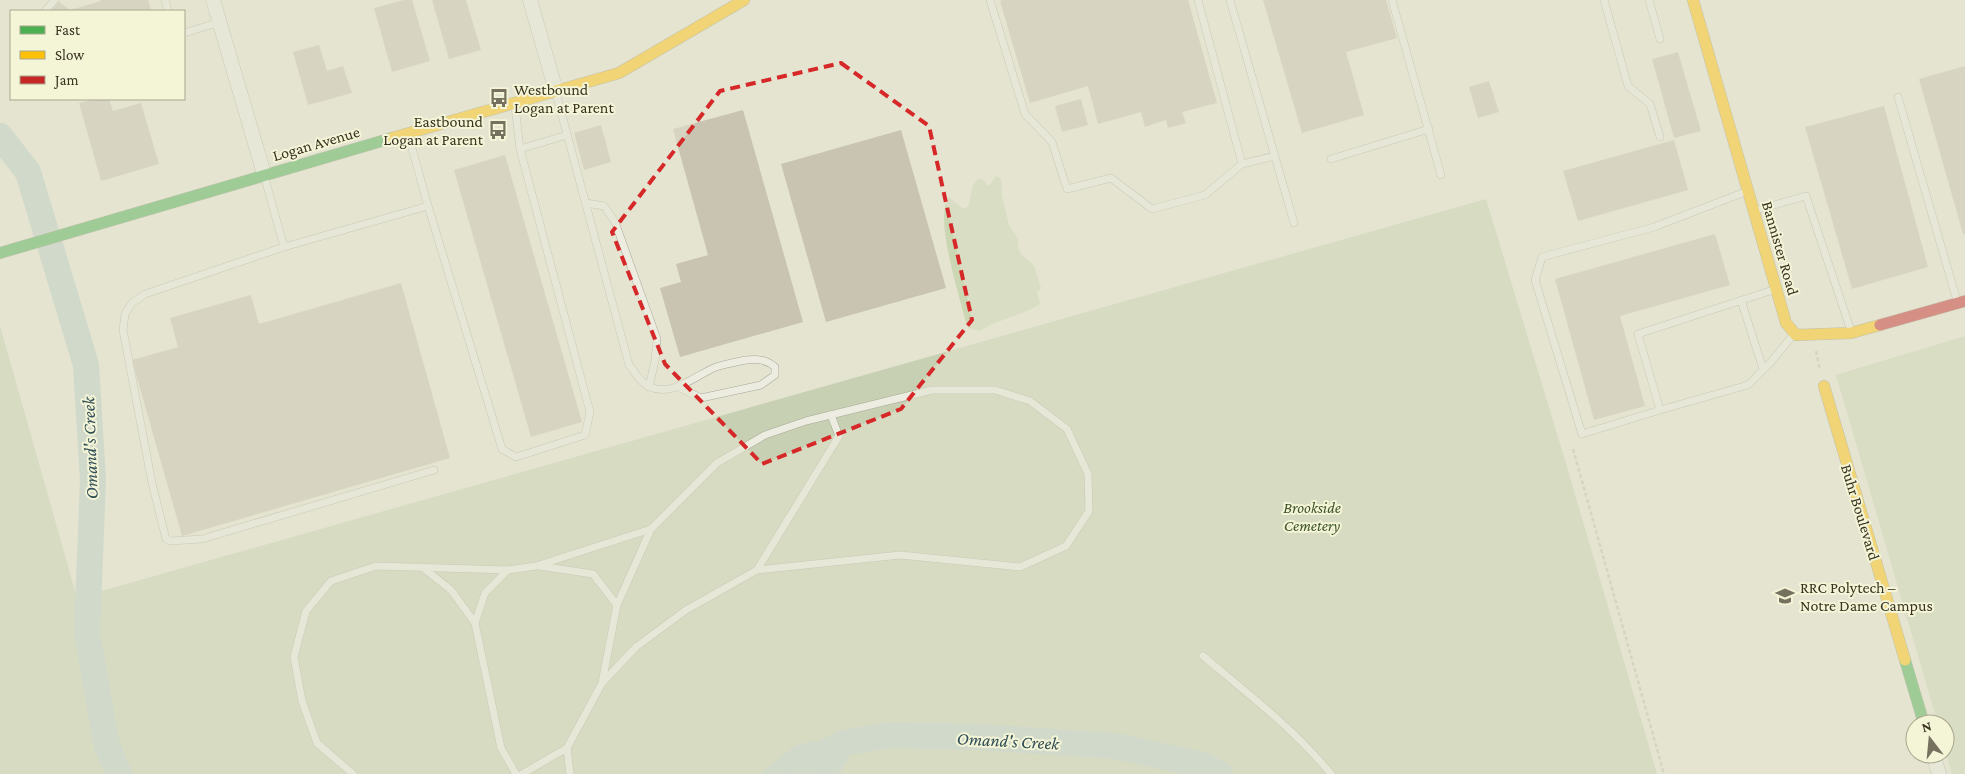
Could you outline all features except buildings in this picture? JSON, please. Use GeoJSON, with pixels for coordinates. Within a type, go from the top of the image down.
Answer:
{"type":"FeatureCollection","features":[{"type":"Feature","properties":{"kind":"street"},"geometry":{"type":"LineString","coordinates":[[213,0],[264,174]]}},
{"type":"Feature","properties":{"kind":"street"},"geometry":{"type":"LineString","coordinates":[[530,0],[556,91]]}},
{"type":"Feature","properties":{"kind":"street","name":"Logan Avenue"},"geometry":{"type":"LineString","coordinates":[[0,253],[264,174],[619,73],[744,0]]}},
{"type":"Feature","properties":{"kind":"street","name":"Bannister Road"},"geometry":{"type":"LineString","coordinates":[[1693,0],[1786,323],[1794,333]]}},
{"type":"Feature","properties":{"kind":"street"},"geometry":{"type":"LineString","coordinates":[[1794,333],[1796,335],[1852,334],[1962,302]]}},
{"type":"Feature","properties":{"kind":"street","name":"Buhr Boulevard"},"geometry":{"type":"LineString","coordinates":[[1824,386],[1921,714]]}},
{"type":"Feature","properties":{"kind":"lane"},"geometry":{"type":"LineString","coordinates":[[46,10],[54,0]]}},
{"type":"Feature","properties":{"kind":"lane"},"geometry":{"type":"LineString","coordinates":[[990,0],[1024,114],[1052,142],[1067,190],[1111,178],[1152,209],[1205,195],[1242,164],[1275,156]]}},
{"type":"Feature","properties":{"kind":"lane"},"geometry":{"type":"LineString","coordinates":[[1198,0],[1242,164]]}},
{"type":"Feature","properties":{"kind":"lane"},"geometry":{"type":"LineString","coordinates":[[1230,0],[1294,223]]}},
{"type":"Feature","properties":{"kind":"lane"},"geometry":{"type":"LineString","coordinates":[[1392,0],[1441,175]]}},
{"type":"Feature","properties":{"kind":"lane"},"geometry":{"type":"LineString","coordinates":[[1604,0],[1628,86],[1650,104],[1660,137]]}},
{"type":"Feature","properties":{"kind":"lane"},"geometry":{"type":"LineString","coordinates":[[1649,0],[1660,39]]}},
{"type":"Feature","properties":{"kind":"lane"},"geometry":{"type":"LineString","coordinates":[[185,33],[220,22]]}},
{"type":"Feature","properties":{"kind":"lane"},"geometry":{"type":"LineString","coordinates":[[556,91],[629,364],[642,381],[649,387],[659,389],[678,387],[715,368],[736,362],[769,361],[775,367],[775,375],[761,384],[701,398],[678,387]]}},
{"type":"Feature","properties":{"kind":"lane"},"geometry":{"type":"LineString","coordinates":[[1898,97],[1962,302]]}},
{"type":"Feature","properties":{"kind":"lane"},"geometry":{"type":"LineString","coordinates":[[408,133],[428,206],[502,449],[516,457],[584,435],[590,412],[520,149],[514,102]]}},
{"type":"Feature","properties":{"kind":"lane"},"geometry":{"type":"LineString","coordinates":[[1331,159],[1429,130]]}},
{"type":"Feature","properties":{"kind":"lane"},"geometry":{"type":"LineString","coordinates":[[520,149],[568,135]]}},
{"type":"Feature","properties":{"kind":"lane"},"geometry":{"type":"LineString","coordinates":[[264,174],[284,247]]}},
{"type":"Feature","properties":{"kind":"lane"},"geometry":{"type":"LineString","coordinates":[[1748,191],[1654,227],[1542,258],[1535,280],[1582,434],[1748,385],[1794,333]]}},
{"type":"Feature","properties":{"kind":"lane"},"geometry":{"type":"LineString","coordinates":[[1754,210],[1806,196],[1852,334]]}},
{"type":"Feature","properties":{"kind":"lane"},"geometry":{"type":"LineString","coordinates":[[586,203],[604,206],[614,222],[657,339],[655,361],[649,387]]}},
{"type":"Feature","properties":{"kind":"lane"},"geometry":{"type":"LineString","coordinates":[[428,206],[284,247],[145,294],[132,303],[124,314],[124,330],[152,483],[166,539],[170,541],[202,539],[434,470]]}},
{"type":"Feature","properties":{"kind":"lane"},"geometry":{"type":"LineString","coordinates":[[1660,410],[1638,334],[1776,288]]}},
{"type":"Feature","properties":{"kind":"lane"},"geometry":{"type":"LineString","coordinates":[[1741,300],[1763,369]]}},
{"type":"Feature","properties":{"kind":"lane"},"geometry":{"type":"LineString","coordinates":[[522,774],[567,748],[602,683],[636,647],[686,610],[757,570],[900,554],[1020,567],[1066,546],[1089,512],[1088,474],[1067,429],[1030,402],[995,390],[932,390],[806,421],[766,435],[717,464],[651,529],[618,605],[602,683]]}},
{"type":"Feature","properties":{"kind":"lane"},"geometry":{"type":"LineString","coordinates":[[757,570],[839,436],[831,415]]}},
{"type":"Feature","properties":{"kind":"lane"},"geometry":{"type":"LineString","coordinates":[[353,774],[317,743],[302,701],[294,657],[306,611],[331,581],[376,566],[508,570],[536,566],[651,529]]}},
{"type":"Feature","properties":{"kind":"lane"},"geometry":{"type":"LineString","coordinates":[[422,566],[450,590],[475,623],[502,748],[516,774]]}},
{"type":"Feature","properties":{"kind":"lane"},"geometry":{"type":"LineString","coordinates":[[536,566],[593,574],[618,605]]}},
{"type":"Feature","properties":{"kind":"lane"},"geometry":{"type":"LineString","coordinates":[[475,623],[485,593],[508,570]]}},
{"type":"Feature","properties":{"kind":"lane"},"geometry":{"type":"LineString","coordinates":[[1203,656],[1268,711],[1316,756],[1331,774]]}},
{"type":"Feature","properties":{"kind":"lane"},"geometry":{"type":"LineString","coordinates":[[567,748],[570,774]]}},
{"type":"Feature","properties":{"kind":"path"},"geometry":{"type":"LineString","coordinates":[[1812,334],[1824,386]]}},
{"type":"Feature","properties":{"kind":"path"},"geometry":{"type":"LineString","coordinates":[[1573,449],[1664,774]]}},
{"type":"Feature","properties":{"kind":"highlighted area"},"geometry":{"type":"Polygon","coordinates":[[[841,63],[929,126],[972,320],[901,409],[762,464],[665,364],[612,232],[720,91],[841,63]]]}},
{"type":"Feature","properties":{"kind":"green space"},"geometry":{"type":"Polygon","coordinates":[[[996,176],[1001,178],[1002,196],[1009,225],[1018,239],[1020,253],[1034,266],[1041,288],[1037,293],[1040,304],[979,331],[967,326],[954,279],[946,240],[945,208],[949,197],[963,209],[968,207],[975,182],[978,179],[984,180],[987,185],[990,185],[996,176]]]}},
{"type":"Feature","properties":{"kind":"green space","name":"Brookside Cemetery"},"geometry":{"type":"Polygon","coordinates":[[[1486,199],[1657,774],[0,774],[0,326],[77,598],[1486,199]]]}},
{"type":"Feature","properties":{"kind":"green space"},"geometry":{"type":"Polygon","coordinates":[[[1965,336],[1965,774],[1952,774],[1949,764],[1955,764],[1955,714],[1935,714],[1836,375],[1965,336]]]}},
{"type":"Feature","properties":{"kind":"shaded area"},"geometry":{"type":"Polygon","coordinates":[[[834,738],[844,743],[849,759],[839,774],[760,774],[796,745],[834,738]]]}},
{"type":"Feature","properties":{"kind":"waterway","name":"Omand's Creek"},"geometry":{"type":"LineString","coordinates":[[0,136],[28,172],[86,365],[93,480],[87,634],[107,746],[119,774]]}},
{"type":"Feature","properties":{"kind":"waterway","name":"Omand's Creek"},"geometry":{"type":"LineString","coordinates":[[804,774],[822,754],[844,743],[890,735],[979,737],[1115,746],[1203,765],[1220,774]]}},
{"type":"Feature","properties":{"kind":"traffic: fast"},"geometry":{"type":"LineString","coordinates":[[0,253],[392,138]]}},
{"type":"Feature","properties":{"kind":"traffic: fast"},"geometry":{"type":"LineString","coordinates":[[1905,660],[1921,714]]}},
{"type":"Feature","properties":{"kind":"traffic: slow"},"geometry":{"type":"LineString","coordinates":[[392,138],[619,73],[744,0]]}},
{"type":"Feature","properties":{"kind":"traffic: slow"},"geometry":{"type":"LineString","coordinates":[[1693,0],[1786,323],[1796,335],[1851,333],[1880,325]]}},
{"type":"Feature","properties":{"kind":"traffic: slow"},"geometry":{"type":"LineString","coordinates":[[1824,386],[1905,660]]}},
{"type":"Feature","properties":{"kind":"traffic: jam"},"geometry":{"type":"LineString","coordinates":[[1880,325],[1965,301]]}},
{"type":"Feature","properties":{"kind":"place","name":"Westbound Logan at Parent"},"geometry":{"type":"Point","coordinates":[499,98]}},
{"type":"Feature","properties":{"kind":"place","name":"Eastbound Logan at Parent"},"geometry":{"type":"Point","coordinates":[498,130]}},
{"type":"Feature","properties":{"kind":"place","name":"RRC Polytech – Notre Dame Campus"},"geometry":{"type":"Point","coordinates":[1785,596]}}]}
